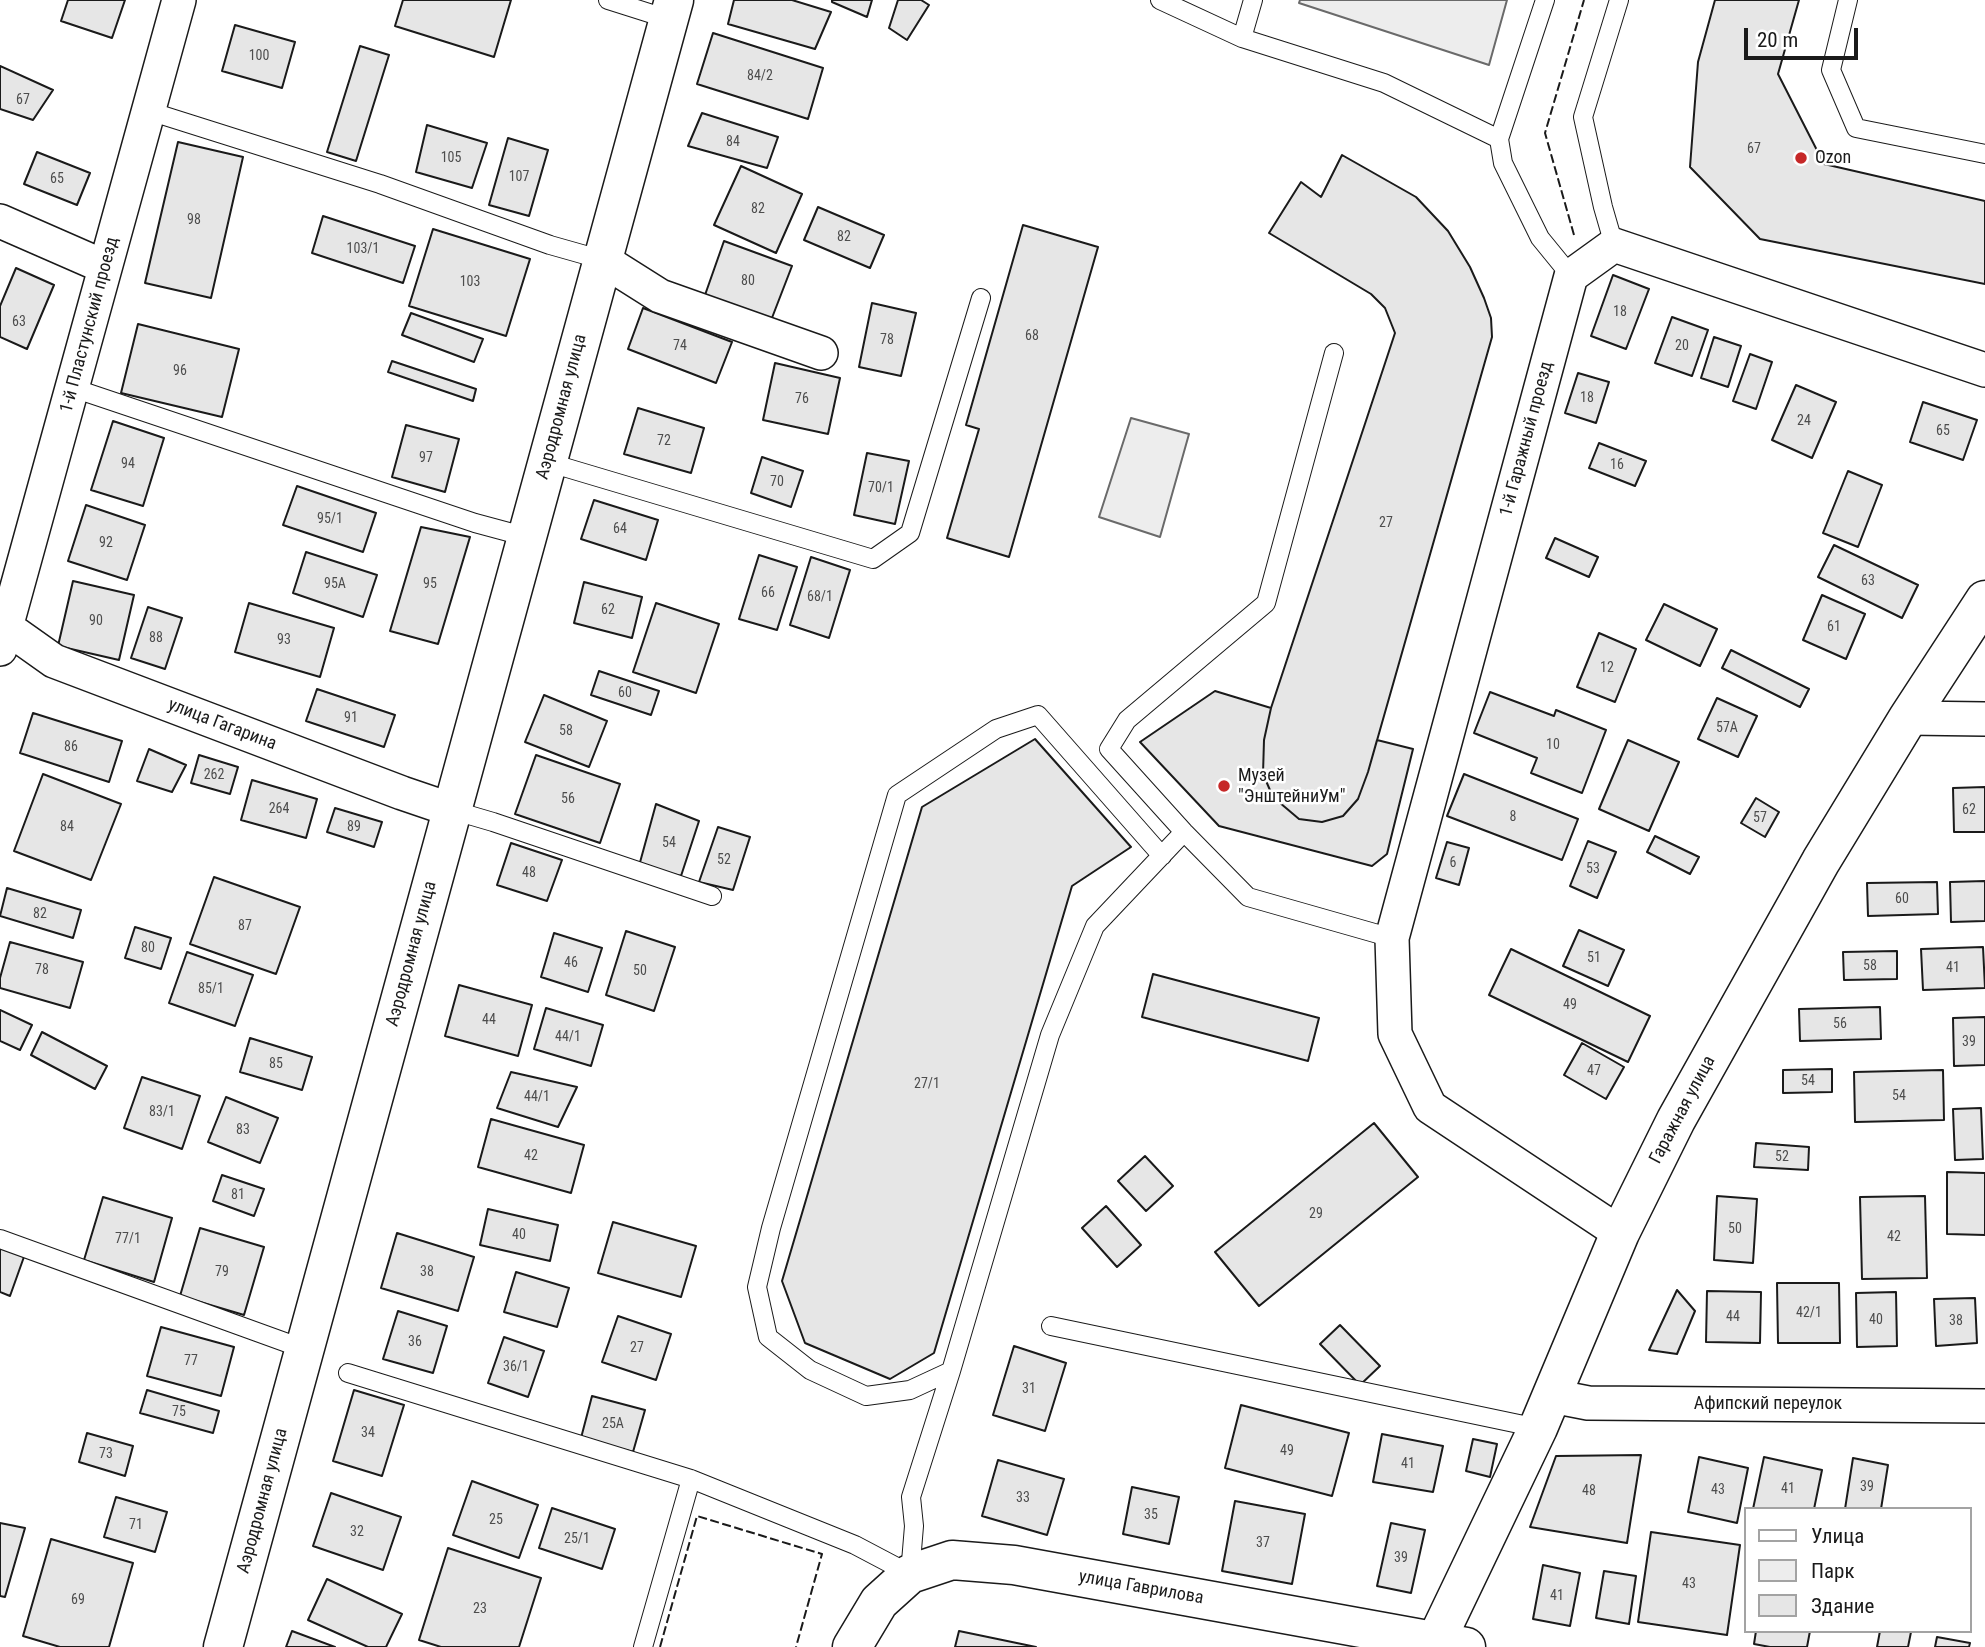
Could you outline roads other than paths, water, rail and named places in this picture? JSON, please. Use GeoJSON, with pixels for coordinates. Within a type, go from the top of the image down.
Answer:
{"type":"FeatureCollection","features":[{"type":"Feature","properties":{"kind":"street","name":"1-й Пластунский проезд"},"geometry":{"type":"LineString","coordinates":[[2,634],[73,388],[179,0]]}},
{"type":"Feature","properties":{"kind":"street","name":"Аэродромная улица"},"geometry":{"type":"LineString","coordinates":[[222,1647],[671,10]]}},
{"type":"Feature","properties":{"kind":"street"},"geometry":{"type":"LineString","coordinates":[[0,221],[105,267]]}},
{"type":"Feature","properties":{"kind":"street"},"geometry":{"type":"LineString","coordinates":[[1571,276],[1614,245],[1985,370]]}},
{"type":"Feature","properties":{"kind":"street"},"geometry":{"type":"LineString","coordinates":[[603,260],[660,296],[821,353]]}},
{"type":"Feature","properties":{"kind":"street","name":"1-й Гаражный проезд"},"geometry":{"type":"LineString","coordinates":[[1571,276],[1392,938],[1395,1034],[1430,1107],[1620,1233]]}},
{"type":"Feature","properties":{"kind":"street","name":"Гаражная улица"},"geometry":{"type":"LineString","coordinates":[[1445,1645],[1620,1233],[1676,1120],[1821,861],[1908,718],[1985,600]]}},
{"type":"Feature","properties":{"kind":"street","name":"улица Гагарина"},"geometry":{"type":"LineString","coordinates":[[2,634],[54,661],[452,810]]}},
{"type":"Feature","properties":{"kind":"street"},"geometry":{"type":"LineString","coordinates":[[1908,718],[1985,719]]}},
{"type":"Feature","properties":{"kind":"street","name":"Афипский переулок"},"geometry":{"type":"LineString","coordinates":[[1545,1412],[1588,1403],[1985,1406]]}},
{"type":"Feature","properties":{"kind":"street","name":"улица Гаврилова"},"geometry":{"type":"LineString","coordinates":[[852,1647],[879,1602],[910,1574],[952,1560],[1014,1565],[1445,1645]]}},
{"type":"Feature","properties":{"kind":"lane"},"geometry":{"type":"LineString","coordinates":[[608,0],[671,10]]}},
{"type":"Feature","properties":{"kind":"lane"},"geometry":{"type":"LineString","coordinates":[[1160,0],[1242,38],[1384,83],[1499,139]]}},
{"type":"Feature","properties":{"kind":"lane"},"geometry":{"type":"LineString","coordinates":[[1242,38],[1253,0]]}},
{"type":"Feature","properties":{"kind":"lane"},"geometry":{"type":"LineString","coordinates":[[1545,0],[1499,139],[1503,163],[1540,238],[1571,276]]}},
{"type":"Feature","properties":{"kind":"lane"},"geometry":{"type":"LineString","coordinates":[[1614,245],[1583,117],[1619,0]]}},
{"type":"Feature","properties":{"kind":"lane"},"geometry":{"type":"LineString","coordinates":[[1848,0],[1831,70],[1856,128],[1985,154]]}},
{"type":"Feature","properties":{"kind":"lane"},"geometry":{"type":"LineString","coordinates":[[149,111],[380,184],[550,245],[603,260]]}},
{"type":"Feature","properties":{"kind":"lane"},"geometry":{"type":"LineString","coordinates":[[547,462],[873,559],[910,533],[981,298]]}},
{"type":"Feature","properties":{"kind":"lane"},"geometry":{"type":"LineString","coordinates":[[1334,353],[1266,603],[1127,720],[1109,749],[1184,832],[1248,897],[1392,938]]}},
{"type":"Feature","properties":{"kind":"lane"},"geometry":{"type":"LineString","coordinates":[[73,388],[475,523],[527,537]]}},
{"type":"Feature","properties":{"kind":"lane"},"geometry":{"type":"LineString","coordinates":[[951,1371],[910,1390],[866,1396],[810,1370],[768,1337],[757,1287],[771,1228],[897,795],[996,729],[1038,715],[1162,856]]}},
{"type":"Feature","properties":{"kind":"lane"},"geometry":{"type":"LineString","coordinates":[[452,810],[712,897]]}},
{"type":"Feature","properties":{"kind":"lane"},"geometry":{"type":"LineString","coordinates":[[348,1373],[691,1479],[855,1545],[910,1574],[914,1526],[911,1497],[1055,1023],[1095,926],[1184,832]]}},
{"type":"Feature","properties":{"kind":"lane"},"geometry":{"type":"LineString","coordinates":[[0,1239],[304,1349]]}},
{"type":"Feature","properties":{"kind":"lane"},"geometry":{"type":"LineString","coordinates":[[1051,1326],[1545,1412]]}},
{"type":"Feature","properties":{"kind":"lane"},"geometry":{"type":"LineString","coordinates":[[643,1647],[691,1479]]}},
{"type":"Feature","properties":{"kind":"place","name":"Ozon"},"geometry":{"type":"Point","coordinates":[1801,158]}},
{"type":"Feature","properties":{"kind":"place","name":"Музей \"ЭнштейниУм\""},"geometry":{"type":"Point","coordinates":[1224,786]}}]}
